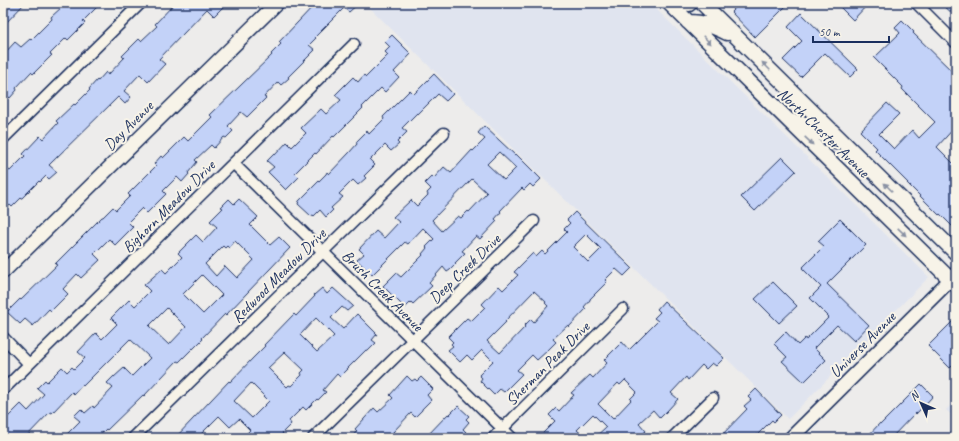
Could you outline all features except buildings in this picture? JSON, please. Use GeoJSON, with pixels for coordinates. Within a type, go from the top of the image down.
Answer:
{"type":"FeatureCollection","features":[{"type":"Feature","properties":{"kind":"main road","name":"North Chester Avenue"},"geometry":{"type":"LineString","coordinates":[[669,3],[787,120],[954,280]]}},
{"type":"Feature","properties":{"kind":"main road"},"geometry":{"type":"LineString","coordinates":[[684,3],[690,3]]}},
{"type":"Feature","properties":{"kind":"main road","name":"North Chester Avenue"},"geometry":{"type":"LineString","coordinates":[[702,3],[956,253]]}},
{"type":"Feature","properties":{"kind":"main road"},"geometry":{"type":"LineString","coordinates":[[688,22],[708,24],[736,37]]}},
{"type":"Feature","properties":{"kind":"main road"},"geometry":{"type":"LineString","coordinates":[[787,120],[802,123],[851,150]]}},
{"type":"Feature","properties":{"kind":"street"},"geometry":{"type":"LineString","coordinates":[[3,139],[141,3]]}},
{"type":"Feature","properties":{"kind":"street","name":"Day Avenue"},"geometry":{"type":"LineString","coordinates":[[3,272],[276,3]]}},
{"type":"Feature","properties":{"kind":"street"},"geometry":{"type":"LineString","coordinates":[[916,3],[956,43]]}},
{"type":"Feature","properties":{"kind":"street","name":"Bighorn Meadow Drive"},"geometry":{"type":"LineString","coordinates":[[3,390],[354,44]]}},
{"type":"Feature","properties":{"kind":"street","name":"Redwood Meadow Drive"},"geometry":{"type":"LineString","coordinates":[[133,438],[444,133]]}},
{"type":"Feature","properties":{"kind":"street","name":"Brush Creek Avenue"},"geometry":{"type":"LineString","coordinates":[[233,163],[512,438]]}},
{"type":"Feature","properties":{"kind":"street","name":"Deep Creek Drive"},"geometry":{"type":"LineString","coordinates":[[313,438],[534,221]]}},
{"type":"Feature","properties":{"kind":"street","name":"Universe Avenue"},"geometry":{"type":"LineString","coordinates":[[791,438],[954,280]]}},
{"type":"Feature","properties":{"kind":"street","name":"Sherman Peak Drive"},"geometry":{"type":"LineString","coordinates":[[493,438],[623,309]]}},
{"type":"Feature","properties":{"kind":"street"},"geometry":{"type":"LineString","coordinates":[[3,337],[29,364]]}},
{"type":"Feature","properties":{"kind":"street"},"geometry":{"type":"LineString","coordinates":[[672,438],[713,398]]}},
{"type":"Feature","properties":{"kind":"shaded area"},"geometry":{"type":"Polygon","coordinates":[[[365,3],[650,3],[929,277],[788,419],[365,3]]]}},
{"type":"Feature","properties":{"kind":"shaded area"},"geometry":{"type":"Polygon","coordinates":[[[956,400],[956,419],[946,410],[956,400]]]}}]}
